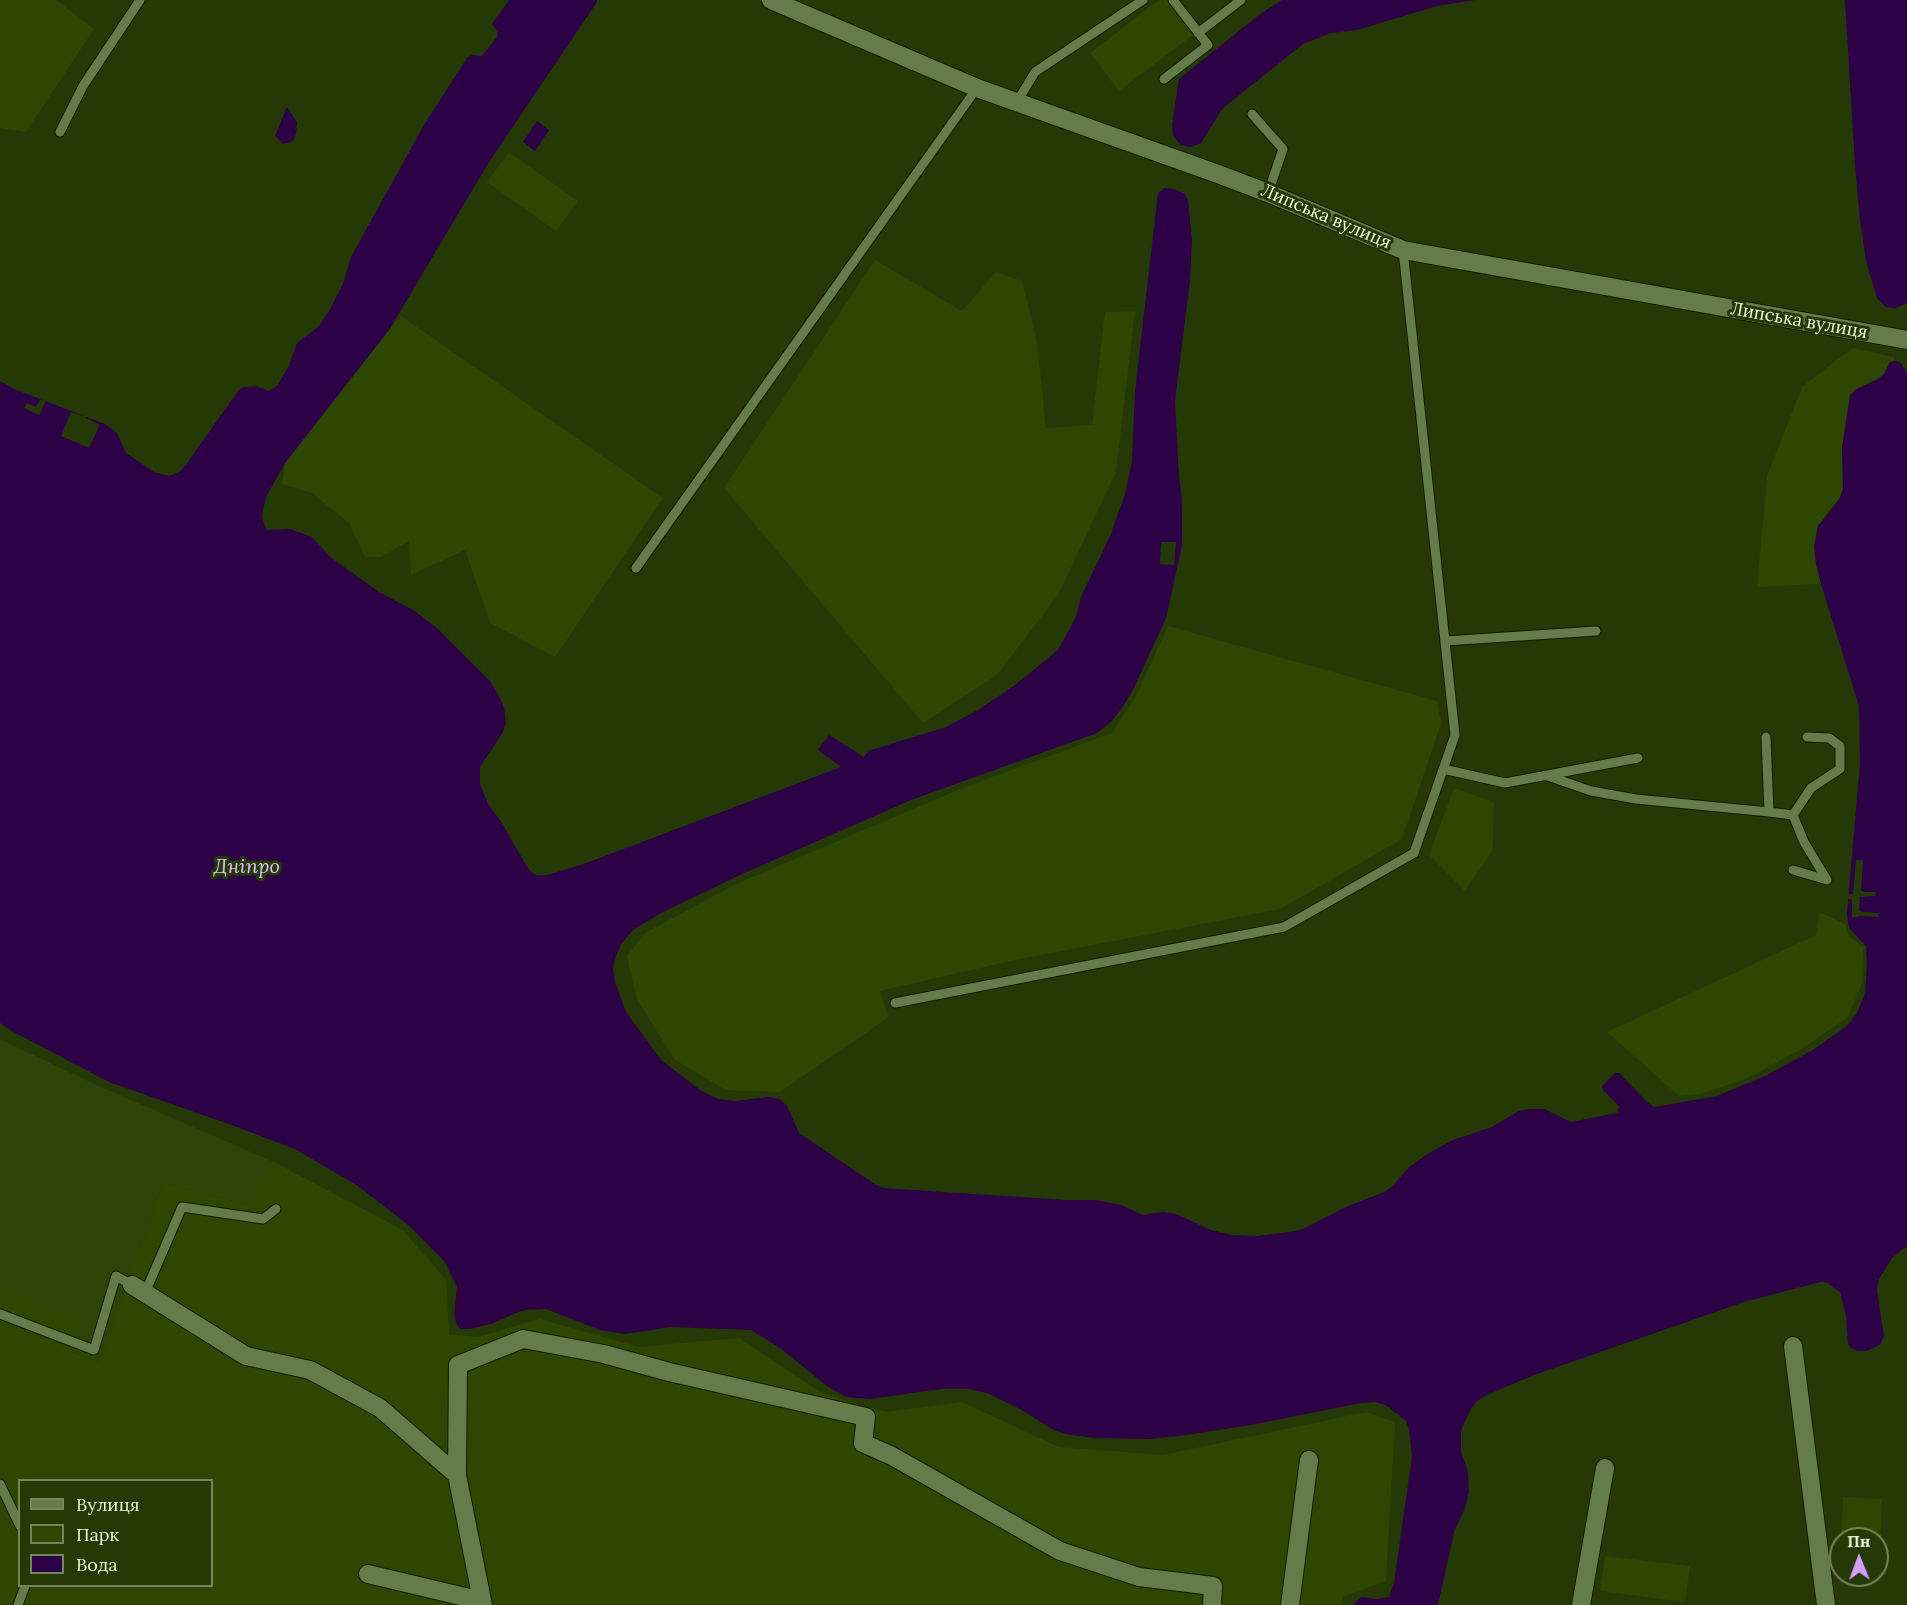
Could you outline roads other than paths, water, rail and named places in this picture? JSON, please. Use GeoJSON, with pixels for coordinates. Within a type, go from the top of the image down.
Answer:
{"type":"FeatureCollection","features":[{"type":"Feature","properties":{"kind":"street","name":"Липська вулиця"},"geometry":{"type":"LineString","coordinates":[[771,0],[977,88],[1269,193],[1403,250],[1907,340]]}},
{"type":"Feature","properties":{"kind":"street"},"geometry":{"type":"LineString","coordinates":[[139,1289],[246,1356],[310,1370],[380,1408],[457,1474]]}},
{"type":"Feature","properties":{"kind":"street"},"geometry":{"type":"LineString","coordinates":[[368,1574],[483,1603],[457,1474],[458,1365],[523,1339],[604,1354],[669,1372],[866,1417],[863,1443],[892,1456],[1060,1551],[1138,1577],[1213,1586],[1212,1605]]}},
{"type":"Feature","properties":{"kind":"street"},"geometry":{"type":"LineString","coordinates":[[1793,1346],[1826,1605]]}},
{"type":"Feature","properties":{"kind":"street"},"geometry":{"type":"LineString","coordinates":[[1290,1605],[1309,1460]]}},
{"type":"Feature","properties":{"kind":"street"},"geometry":{"type":"LineString","coordinates":[[1581,1605],[1605,1468]]}},
{"type":"Feature","properties":{"kind":"lane"},"geometry":{"type":"LineString","coordinates":[[60,132],[83,86],[140,0]]}},
{"type":"Feature","properties":{"kind":"lane"},"geometry":{"type":"LineString","coordinates":[[1017,102],[1035,72],[1143,0]]}},
{"type":"Feature","properties":{"kind":"lane"},"geometry":{"type":"LineString","coordinates":[[1164,79],[1208,45],[1173,0]]}},
{"type":"Feature","properties":{"kind":"lane"},"geometry":{"type":"LineString","coordinates":[[1198,33],[1241,0]]}},
{"type":"Feature","properties":{"kind":"lane"},"geometry":{"type":"LineString","coordinates":[[636,568],[977,88]]}},
{"type":"Feature","properties":{"kind":"lane"},"geometry":{"type":"LineString","coordinates":[[1252,114],[1283,149],[1269,193]]}},
{"type":"Feature","properties":{"kind":"lane"},"geometry":{"type":"LineString","coordinates":[[895,1002],[1284,927],[1414,853],[1455,735],[1403,250]]}},
{"type":"Feature","properties":{"kind":"lane"},"geometry":{"type":"LineString","coordinates":[[1445,640],[1596,631]]}},
{"type":"Feature","properties":{"kind":"lane"},"geometry":{"type":"LineString","coordinates":[[1793,815],[1811,788],[1840,770],[1840,746],[1829,738],[1807,736]]}},
{"type":"Feature","properties":{"kind":"lane"},"geometry":{"type":"LineString","coordinates":[[1766,737],[1769,812]]}},
{"type":"Feature","properties":{"kind":"lane"},"geometry":{"type":"LineString","coordinates":[[1443,769],[1505,783],[1638,758]]}},
{"type":"Feature","properties":{"kind":"lane"},"geometry":{"type":"LineString","coordinates":[[1545,776],[1591,791],[1636,799],[1793,815]]}},
{"type":"Feature","properties":{"kind":"lane"},"geometry":{"type":"LineString","coordinates":[[1793,815],[1804,842],[1827,880],[1793,870]]}},
{"type":"Feature","properties":{"kind":"lane"},"geometry":{"type":"LineString","coordinates":[[0,1314],[94,1350],[116,1276],[139,1289],[182,1208],[263,1218],[276,1209]]}},
{"type":"Feature","properties":{"kind":"lane"},"geometry":{"type":"LineString","coordinates":[[0,1484],[18,1522]]}},
{"type":"Feature","properties":{"kind":"lane"},"geometry":{"type":"LineString","coordinates":[[18,1605],[25,1587]]}},
{"type":"Feature","properties":{"kind":"water","name":"Дніпро"},"geometry":{"type":"Polygon","coordinates":[[[509,0],[597,0],[597,2],[489,162],[389,330],[285,463],[266,497],[262,515],[267,530],[290,529],[312,537],[330,557],[379,592],[413,610],[438,629],[490,681],[504,708],[506,722],[503,732],[480,767],[480,784],[488,804],[530,871],[536,875],[547,875],[581,865],[841,767],[818,750],[829,735],[864,757],[868,751],[946,727],[978,710],[1015,685],[1058,650],[1076,617],[1081,597],[1111,534],[1125,494],[1132,461],[1135,392],[1158,193],[1165,188],[1174,189],[1185,194],[1188,200],[1192,240],[1190,280],[1175,401],[1182,502],[1182,545],[1166,618],[1133,690],[1122,708],[1111,722],[1097,733],[911,800],[742,874],[661,913],[633,930],[621,944],[615,959],[613,968],[615,982],[626,1012],[661,1060],[700,1090],[718,1099],[736,1101],[768,1097],[780,1099],[787,1106],[799,1133],[883,1188],[1096,1200],[1121,1205],[1143,1215],[1163,1212],[1176,1214],[1211,1230],[1232,1235],[1257,1236],[1290,1232],[1303,1229],[1348,1206],[1384,1192],[1392,1187],[1409,1167],[1429,1153],[1453,1140],[1492,1127],[1519,1111],[1544,1109],[1571,1122],[1617,1113],[1619,1106],[1603,1090],[1602,1086],[1615,1073],[1619,1073],[1654,1107],[1717,1096],[1767,1075],[1813,1050],[1848,1025],[1858,1011],[1865,993],[1867,965],[1866,946],[1851,930],[1847,913],[1860,763],[1859,706],[1821,584],[1814,546],[1818,526],[1840,498],[1843,488],[1842,448],[1850,396],[1856,389],[1877,380],[1884,374],[1890,362],[1900,362],[1907,373],[1907,1246],[1892,1258],[1879,1279],[1877,1291],[1884,1336],[1880,1345],[1866,1351],[1851,1348],[1848,1344],[1846,1316],[1840,1292],[1826,1282],[1820,1282],[1744,1302],[1534,1375],[1489,1394],[1477,1401],[1461,1430],[1461,1452],[1468,1472],[1469,1491],[1465,1508],[1454,1532],[1438,1605],[1353,1605],[1361,1597],[1377,1599],[1389,1597],[1394,1583],[1412,1457],[1406,1421],[1387,1406],[1376,1402],[1361,1403],[1251,1425],[1179,1436],[1150,1439],[1095,1438],[1065,1434],[1052,1429],[1020,1409],[987,1393],[968,1389],[941,1389],[870,1399],[846,1397],[827,1386],[780,1348],[751,1330],[671,1327],[624,1334],[600,1330],[546,1309],[526,1310],[491,1324],[461,1329],[454,1317],[457,1287],[445,1262],[407,1224],[358,1186],[295,1149],[109,1082],[0,1023],[0,381],[14,389],[105,424],[117,433],[126,453],[154,472],[169,476],[179,472],[238,391],[244,387],[256,386],[269,391],[277,386],[289,366],[297,343],[319,326],[343,284],[351,257],[424,125],[467,58],[472,55],[482,56],[497,37],[498,32],[492,24],[509,0]]]}},
{"type":"Feature","properties":{"kind":"water"},"geometry":{"type":"Polygon","coordinates":[[[1282,0],[1475,0],[1437,6],[1357,30],[1331,33],[1303,44],[1223,108],[1201,143],[1191,147],[1180,145],[1173,135],[1172,125],[1179,79],[1260,14],[1282,0]]]}},
{"type":"Feature","properties":{"kind":"water"},"geometry":{"type":"Polygon","coordinates":[[[1845,0],[1907,0],[1907,303],[1896,308],[1886,307],[1877,298],[1866,261],[1855,166],[1845,0]]]}},
{"type":"Feature","properties":{"kind":"water"},"geometry":{"type":"Polygon","coordinates":[[[287,107],[297,122],[296,133],[293,141],[283,144],[275,136],[287,107]]]}},
{"type":"Feature","properties":{"kind":"water"},"geometry":{"type":"Polygon","coordinates":[[[537,121],[549,130],[535,151],[523,142],[537,121]]]}}]}
